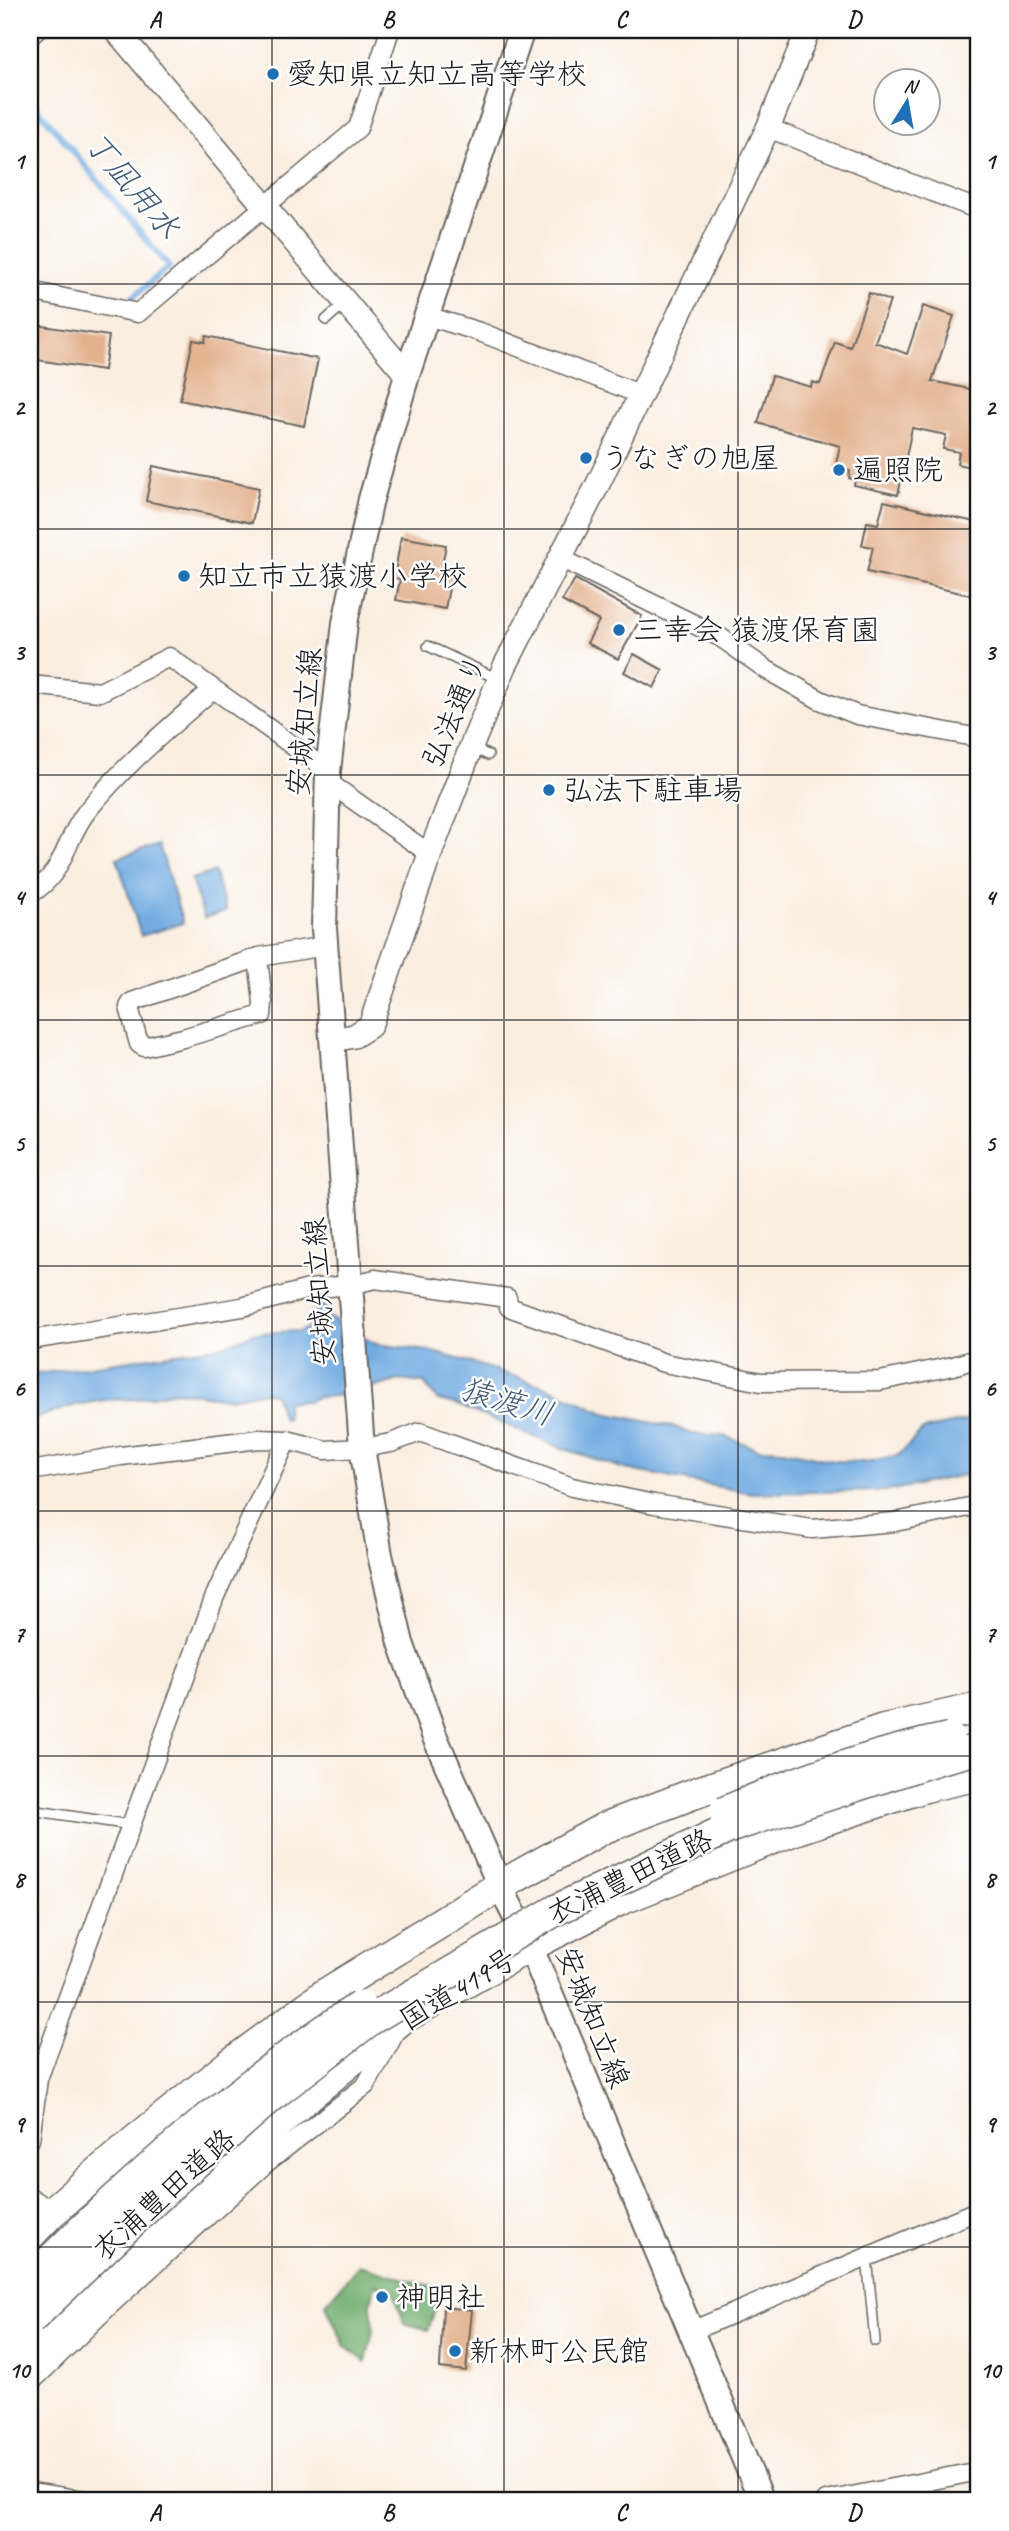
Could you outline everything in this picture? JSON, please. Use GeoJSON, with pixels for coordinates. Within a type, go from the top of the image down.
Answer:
{"type":"FeatureCollection","features":[{"type":"Feature","properties":{"kind":"highway"},"geometry":{"type":"LineString","coordinates":[[30,2235],[41,2205],[137,2139],[230,2064],[314,2002],[500,1886],[604,1828],[698,1792],[884,1729],[979,1708]]}},
{"type":"Feature","properties":{"kind":"highway","name":"衣浦豊田道路"},"geometry":{"type":"LineString","coordinates":[[30,2280],[100,2211],[205,2119],[300,2045],[379,1993],[534,1900],[657,1841],[782,1786],[909,1746],[979,1731]]}},
{"type":"Feature","properties":{"kind":"highway","name":"衣浦豊田道路"},"geometry":{"type":"LineString","coordinates":[[30,2320],[175,2181],[278,2091],[370,2020],[558,1909],[731,1828],[939,1759],[979,1749]]}},
{"type":"Feature","properties":{"kind":"highway","name":"国道419号"},"geometry":{"type":"LineString","coordinates":[[30,2356],[125,2263],[305,2099],[403,2018],[530,1946],[620,1900],[797,1829],[925,1787],[979,1775]]}},
{"type":"Feature","properties":{"kind":"main road","name":"安城知立線"},"geometry":{"type":"LineString","coordinates":[[522,30],[407,375],[371,499],[345,623],[328,777],[324,928],[362,1442],[380,1555],[401,1643],[434,1735],[500,1886],[530,1946],[689,2332],[762,2501]]}},
{"type":"Feature","properties":{"kind":"street"},"geometry":{"type":"LineString","coordinates":[[30,36],[37,30]]}},
{"type":"Feature","properties":{"kind":"street"},"geometry":{"type":"LineString","coordinates":[[116,30],[407,375]]}},
{"type":"Feature","properties":{"kind":"street"},"geometry":{"type":"LineString","coordinates":[[30,291],[138,313],[263,205],[358,128],[390,30]]}},
{"type":"Feature","properties":{"kind":"street"},"geometry":{"type":"LineString","coordinates":[[808,30],[768,128],[979,210]]}},
{"type":"Feature","properties":{"kind":"street","name":"弘法通り"},"geometry":{"type":"LineString","coordinates":[[333,1040],[354,1036],[370,1026],[430,854],[479,751],[500,680],[598,484],[768,128]]}},
{"type":"Feature","properties":{"kind":"street"},"geometry":{"type":"LineString","coordinates":[[427,316],[480,332],[639,394]]}},
{"type":"Feature","properties":{"kind":"street"},"geometry":{"type":"LineString","coordinates":[[560,558],[720,637],[767,670],[820,700],[857,715],[979,738]]}},
{"type":"Feature","properties":{"kind":"street"},"geometry":{"type":"LineString","coordinates":[[30,685],[100,692],[169,657],[430,854]]}},
{"type":"Feature","properties":{"kind":"street"},"geometry":{"type":"LineString","coordinates":[[30,894],[51,879],[86,813],[134,760],[212,690]]}},
{"type":"Feature","properties":{"kind":"street"},"geometry":{"type":"LineString","coordinates":[[258,958],[262,1015],[183,1038],[144,1047],[139,1044],[129,1007],[132,1003],[258,958],[325,946]]}},
{"type":"Feature","properties":{"kind":"street"},"geometry":{"type":"LineString","coordinates":[[30,1340],[242,1307],[309,1289],[351,1293],[375,1279],[507,1298],[509,1307],[664,1363],[761,1382],[880,1381],[979,1358]]}},
{"type":"Feature","properties":{"kind":"street"},"geometry":{"type":"LineString","coordinates":[[30,1471],[121,1456],[259,1439],[287,1440],[324,1450],[362,1442],[391,1443],[420,1432],[572,1487],[654,1504],[812,1529],[895,1522],[979,1505]]}},
{"type":"Feature","properties":{"kind":"street"},"geometry":{"type":"LineString","coordinates":[[30,2140],[34,2079],[215,1595],[287,1440]]}},
{"type":"Feature","properties":{"kind":"street"},"geometry":{"type":"LineString","coordinates":[[30,2383],[265,2162],[366,2085],[403,2018]]}},
{"type":"Feature","properties":{"kind":"street"},"geometry":{"type":"LineString","coordinates":[[689,2332],[979,2210]]}},
{"type":"Feature","properties":{"kind":"street"},"geometry":{"type":"LineString","coordinates":[[825,2501],[979,2471]]}},
{"type":"Feature","properties":{"kind":"street"},"geometry":{"type":"LineString","coordinates":[[30,2492],[89,2501]]}},
{"type":"Feature","properties":{"kind":"lane"},"geometry":{"type":"LineString","coordinates":[[326,320],[345,303]]}},
{"type":"Feature","properties":{"kind":"lane"},"geometry":{"type":"LineString","coordinates":[[428,646],[500,680]]}},
{"type":"Feature","properties":{"kind":"lane"},"geometry":{"type":"LineString","coordinates":[[30,1810],[131,1825]]}},
{"type":"Feature","properties":{"kind":"lane"},"geometry":{"type":"LineString","coordinates":[[867,2258],[874,2341]]}},
{"type":"Feature","properties":{"kind":"green space"},"geometry":{"type":"Polygon","coordinates":[[[359,2265],[442,2290],[428,2330],[404,2323],[393,2289],[375,2284],[371,2304],[373,2331],[366,2362],[345,2346],[325,2304],[359,2265]]]}},
{"type":"Feature","properties":{"kind":"water"},"geometry":{"type":"Polygon","coordinates":[[[159,845],[183,923],[141,936],[117,858],[159,845]]]}},
{"type":"Feature","properties":{"kind":"water"},"geometry":{"type":"Polygon","coordinates":[[[214,872],[226,911],[204,918],[191,879],[214,872]]]}},
{"type":"Feature","properties":{"kind":"water","name":"猿渡川"},"geometry":{"type":"Polygon","coordinates":[[[325,1304],[327,1316],[376,1344],[429,1351],[473,1363],[550,1388],[604,1413],[675,1427],[691,1434],[724,1436],[758,1449],[783,1450],[833,1461],[866,1462],[899,1455],[923,1430],[979,1418],[979,1472],[888,1491],[752,1493],[625,1469],[559,1447],[455,1404],[438,1400],[424,1383],[399,1380],[350,1395],[286,1402],[287,1419],[283,1419],[274,1394],[266,1392],[227,1398],[176,1391],[138,1399],[105,1400],[76,1405],[30,1420],[30,1375],[223,1346],[254,1333],[301,1331],[317,1322],[316,1305],[325,1304]]]}},
{"type":"Feature","properties":{"kind":"building"},"geometry":{"type":"Polygon","coordinates":[[[869,293],[890,301],[875,342],[907,354],[923,306],[954,316],[932,381],[979,391],[979,469],[957,464],[959,452],[943,449],[946,435],[912,428],[898,495],[854,485],[855,480],[849,478],[850,471],[835,468],[840,446],[758,423],[772,376],[811,387],[812,382],[820,384],[835,342],[850,347],[869,293]]]}},
{"type":"Feature","properties":{"kind":"building"},"geometry":{"type":"Polygon","coordinates":[[[30,324],[109,336],[104,370],[30,359],[30,324]]]}},
{"type":"Feature","properties":{"kind":"building"},"geometry":{"type":"Polygon","coordinates":[[[206,336],[318,359],[304,426],[180,400],[193,340],[205,342],[206,336]]]}},
{"type":"Feature","properties":{"kind":"building"},"geometry":{"type":"Polygon","coordinates":[[[153,466],[259,488],[252,523],[146,501],[153,466]]]}},
{"type":"Feature","properties":{"kind":"building"},"geometry":{"type":"Polygon","coordinates":[[[884,501],[979,523],[979,555],[970,595],[867,572],[873,547],[862,545],[867,522],[878,524],[884,501]]]}},
{"type":"Feature","properties":{"kind":"building"},"geometry":{"type":"Polygon","coordinates":[[[401,537],[446,545],[441,571],[452,573],[445,609],[396,600],[400,579],[394,578],[401,537]]]}},
{"type":"Feature","properties":{"kind":"building"},"geometry":{"type":"Polygon","coordinates":[[[575,579],[642,616],[618,659],[587,643],[599,621],[562,601],[575,579]]]}},
{"type":"Feature","properties":{"kind":"building"},"geometry":{"type":"Polygon","coordinates":[[[634,654],[663,670],[654,688],[624,672],[634,654]]]}},
{"type":"Feature","properties":{"kind":"building","name":"新林町公民館"},"geometry":{"type":"Polygon","coordinates":[[[443,2307],[472,2310],[466,2371],[440,2368],[443,2307]]]}},
{"type":"Feature","properties":{"kind":"waterway","name":"丁凪用水"},"geometry":{"type":"LineString","coordinates":[[30,99],[169,267],[133,297]]}},
{"type":"Feature","properties":{"kind":"place","name":"愛知県立知立高等学校"},"geometry":{"type":"Point","coordinates":[273,74]}},
{"type":"Feature","properties":{"kind":"place","name":"うなぎの旭屋"},"geometry":{"type":"Point","coordinates":[586,458]}},
{"type":"Feature","properties":{"kind":"place","name":"遍照院"},"geometry":{"type":"Point","coordinates":[839,470]}},
{"type":"Feature","properties":{"kind":"place","name":"知立市立猿渡小学校"},"geometry":{"type":"Point","coordinates":[184,576]}},
{"type":"Feature","properties":{"kind":"place","name":"三幸会 猿渡保育園"},"geometry":{"type":"Point","coordinates":[619,630]}},
{"type":"Feature","properties":{"kind":"place","name":"弘法下駐車場"},"geometry":{"type":"Point","coordinates":[549,790]}},
{"type":"Feature","properties":{"kind":"place","name":"神明社"},"geometry":{"type":"Point","coordinates":[382,2297]}},
{"type":"Feature","properties":{"kind":"place","name":"新林町公民館"},"geometry":{"type":"Point","coordinates":[455,2351]}}]}
